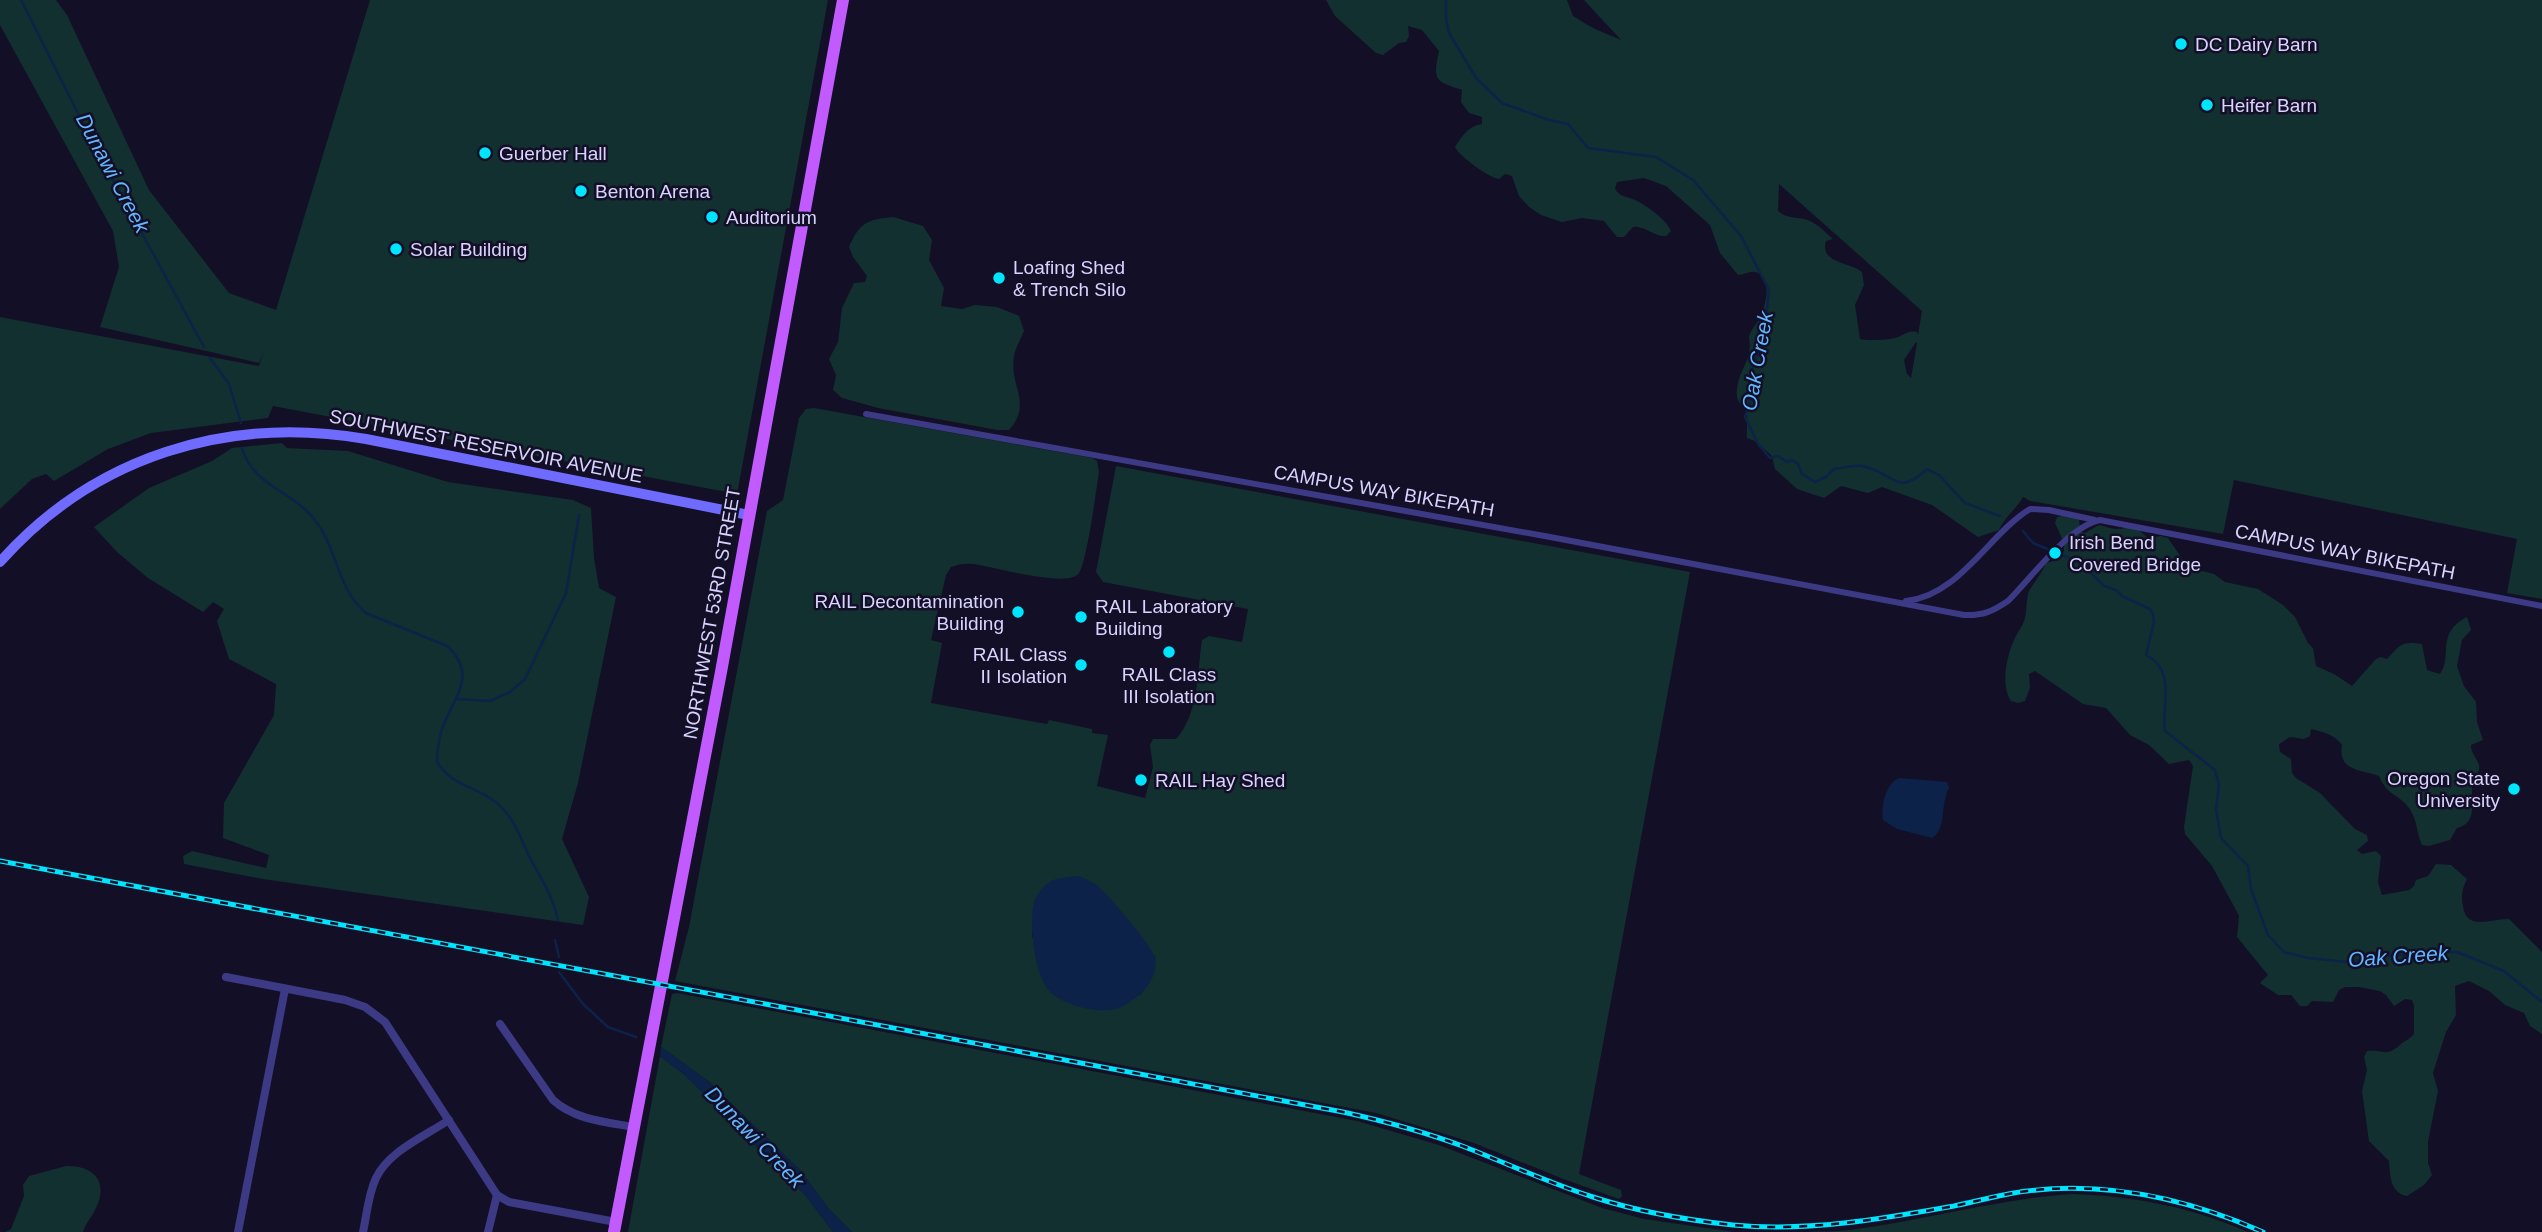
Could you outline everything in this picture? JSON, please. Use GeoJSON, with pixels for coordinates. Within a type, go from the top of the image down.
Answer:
{"type":"FeatureCollection","features":[{"type":"Feature","properties":{"kind":"main road","name":"NORTHWEST 53RD STREET"},"geometry":{"type":"LineString","coordinates":[[615,1227],[750,515],[843,0]]}},
{"type":"Feature","properties":{"kind":"main road","name":"SOUTHWEST RESERVOIR AVENUE"},"geometry":{"type":"LineString","coordinates":[[0,562],[23,536],[61,506],[115,473],[207,440],[272,432],[325,432],[366,439],[750,515]]}},
{"type":"Feature","properties":{"kind":"street","name":"CAMPUS WAY BIKEPATH"},"geometry":{"type":"LineString","coordinates":[[866,414],[1964,615],[1986,614],[2008,601],[2066,542],[2087,525],[2100,520]]}},
{"type":"Feature","properties":{"kind":"street","name":"CAMPUS WAY BIKEPATH"},"geometry":{"type":"LineString","coordinates":[[1897,601],[1922,597],[1946,584],[1970,566],[2030,509],[2049,510],[2542,606]]}},
{"type":"Feature","properties":{"kind":"street"},"geometry":{"type":"LineString","coordinates":[[226,977],[345,1000],[374,1013],[385,1022],[497,1195],[509,1202],[615,1227]]}},
{"type":"Feature","properties":{"kind":"street"},"geometry":{"type":"LineString","coordinates":[[238,1232],[285,989]]}},
{"type":"Feature","properties":{"kind":"street"},"geometry":{"type":"LineString","coordinates":[[500,1024],[553,1100],[564,1110],[574,1115],[634,1127]]}},
{"type":"Feature","properties":{"kind":"street"},"geometry":{"type":"LineString","coordinates":[[363,1232],[371,1191],[382,1169],[397,1154],[449,1120]]}},
{"type":"Feature","properties":{"kind":"street"},"geometry":{"type":"LineString","coordinates":[[488,1232],[497,1195]]}},
{"type":"Feature","properties":{"kind":"green space"},"geometry":{"type":"Polygon","coordinates":[[[0,0],[56,0],[67,15],[149,190],[229,293],[276,310],[370,0],[828,0],[737,494],[273,406],[268,418],[151,433],[108,449],[54,481],[46,474],[32,479],[0,509],[0,317],[259,366],[263,353],[259,363],[100,327],[119,267],[113,231],[0,25],[0,0]]]}},
{"type":"Feature","properties":{"kind":"green space"},"geometry":{"type":"Polygon","coordinates":[[[1326,0],[1567,0],[1573,16],[1622,41],[1584,0],[2542,0],[2542,599],[2507,593],[2517,539],[2234,480],[2223,534],[2030,501],[2023,497],[1999,530],[1978,537],[1932,505],[1882,487],[1868,493],[1841,486],[1824,498],[1797,489],[1775,469],[1772,456],[1755,441],[1747,438],[1746,411],[1737,398],[1738,382],[1749,352],[1749,337],[1759,320],[1766,299],[1766,285],[1761,274],[1753,272],[1738,275],[1720,253],[1710,225],[1666,186],[1644,178],[1617,182],[1615,189],[1621,195],[1645,205],[1661,218],[1671,231],[1666,236],[1633,227],[1624,237],[1617,237],[1604,221],[1582,218],[1562,222],[1541,215],[1519,196],[1512,176],[1505,174],[1499,179],[1488,175],[1468,161],[1455,147],[1469,129],[1482,124],[1482,117],[1469,113],[1461,102],[1462,90],[1438,78],[1436,68],[1439,51],[1422,30],[1408,26],[1409,36],[1406,42],[1399,43],[1383,55],[1376,53],[1335,16],[1326,0]],[[1779,184],[1778,211],[1816,225],[1833,239],[1826,241],[1827,254],[1862,272],[1864,285],[1855,305],[1860,339],[1888,339],[1908,332],[1917,332],[1918,335],[1922,311],[1779,184]],[[1917,343],[1904,360],[1907,374],[1911,378],[1917,343]]]}},
{"type":"Feature","properties":{"kind":"green space"},"geometry":{"type":"Polygon","coordinates":[[[893,217],[923,226],[932,240],[929,260],[944,288],[941,306],[962,309],[975,305],[997,307],[1019,316],[1024,331],[1013,367],[1020,403],[1016,420],[1009,430],[878,408],[842,398],[833,390],[836,375],[829,359],[838,342],[842,308],[854,283],[865,282],[867,276],[849,247],[865,224],[893,217]]]}},
{"type":"Feature","properties":{"kind":"green space"},"geometry":{"type":"Polygon","coordinates":[[[814,408],[1097,461],[1099,472],[1085,555],[1079,573],[1061,579],[973,564],[951,567],[946,575],[931,640],[942,643],[931,703],[1047,724],[1049,720],[1108,735],[1097,786],[1145,798],[1153,767],[1150,745],[1153,739],[1176,739],[1189,717],[1196,692],[1202,640],[1209,636],[1242,642],[1248,609],[1103,582],[1096,572],[1116,466],[1690,572],[1579,1174],[1621,1190],[1622,1196],[1619,1199],[1474,1143],[1376,1113],[675,981],[689,927],[767,511],[783,500],[799,418],[806,409],[814,408]],[[1035,900],[1032,937],[1140,995],[1151,977],[1155,956],[1035,900]]]}},
{"type":"Feature","properties":{"kind":"green space"},"geometry":{"type":"Polygon","coordinates":[[[282,443],[287,448],[348,451],[448,482],[573,500],[591,508],[599,588],[616,597],[578,783],[562,839],[589,897],[583,925],[263,879],[184,864],[183,856],[192,851],[266,868],[269,855],[223,838],[224,803],[274,715],[276,684],[229,659],[217,621],[224,609],[213,602],[203,612],[148,578],[117,552],[94,527],[149,488],[212,461],[232,448],[282,443]]]}},
{"type":"Feature","properties":{"kind":"green space"},"geometry":{"type":"Polygon","coordinates":[[[2066,515],[2079,518],[2080,531],[2085,533],[2099,525],[2114,529],[2133,528],[2148,538],[2168,538],[2183,560],[2194,569],[2214,574],[2225,582],[2258,589],[2283,605],[2295,617],[2313,648],[2316,666],[2352,686],[2376,659],[2387,659],[2405,643],[2422,644],[2427,670],[2440,674],[2444,667],[2446,645],[2451,630],[2467,617],[2471,630],[2462,640],[2457,666],[2464,686],[2476,702],[2477,722],[2483,740],[2471,745],[2479,768],[2472,783],[2471,816],[2464,825],[2457,828],[2450,840],[2429,846],[2422,845],[2409,808],[2386,788],[2379,776],[2348,765],[2342,754],[2342,745],[2332,736],[2311,729],[2310,736],[2304,739],[2290,737],[2279,744],[2280,752],[2291,759],[2292,773],[2296,778],[2320,793],[2355,829],[2367,835],[2368,841],[2357,850],[2362,854],[2376,851],[2381,856],[2378,882],[2382,895],[2409,890],[2416,880],[2428,876],[2436,864],[2451,865],[2467,879],[2462,899],[2465,914],[2469,919],[2481,922],[2509,919],[2542,952],[2542,1034],[2530,1026],[2524,1013],[2505,1005],[2489,991],[2469,981],[2455,986],[2456,1015],[2446,1032],[2433,1073],[2438,1091],[2428,1142],[2428,1163],[2432,1175],[2424,1185],[2407,1196],[2394,1187],[2389,1161],[2369,1141],[2362,1091],[2367,1070],[2364,1057],[2367,1051],[2391,1051],[2414,1034],[2412,1000],[2405,999],[2394,1006],[2380,991],[2345,987],[2339,990],[2333,1002],[2312,1001],[2307,1006],[2300,1006],[2291,995],[2278,995],[2260,983],[2268,975],[2237,937],[2239,916],[2236,910],[2212,866],[2185,834],[2193,766],[2189,760],[2169,764],[2149,745],[2130,735],[2106,708],[2083,704],[2035,671],[2029,674],[2030,688],[2025,701],[2011,701],[2005,678],[2009,652],[2026,615],[2029,591],[2046,563],[2063,553],[2063,543],[2055,523],[2057,517],[2066,515]]]}},
{"type":"Feature","properties":{"kind":"green space"},"geometry":{"type":"Polygon","coordinates":[[[672,994],[1357,1121],[1439,1145],[1602,1208],[1644,1219],[1734,1232],[852,1232],[828,1208],[800,1170],[708,1081],[661,1047],[672,994]]]}},
{"type":"Feature","properties":{"kind":"green space"},"geometry":{"type":"Polygon","coordinates":[[[660,1056],[685,1075],[806,1196],[833,1232],[628,1232],[660,1056]]]}},
{"type":"Feature","properties":{"kind":"green space"},"geometry":{"type":"Polygon","coordinates":[[[76,1166],[91,1172],[96,1176],[101,1190],[96,1208],[83,1232],[5,1232],[11,1229],[24,1196],[23,1185],[29,1176],[76,1166]]]}},
{"type":"Feature","properties":{"kind":"green space"},"geometry":{"type":"Polygon","coordinates":[[[2072,1194],[2162,1204],[2248,1232],[1806,1232],[1844,1231],[2016,1200],[2072,1194]]]}},
{"type":"Feature","properties":{"kind":"water"},"geometry":{"type":"Polygon","coordinates":[[[1899,778],[1947,782],[1949,788],[1942,822],[1937,834],[1932,838],[1897,829],[1883,820],[1885,796],[1890,785],[1899,778]]]}},
{"type":"Feature","properties":{"kind":"water"},"geometry":{"type":"Polygon","coordinates":[[[1079,876],[1096,885],[1111,900],[1139,932],[1155,958],[1154,974],[1144,990],[1131,1002],[1116,1009],[1090,1009],[1056,997],[1044,984],[1036,961],[1032,933],[1035,899],[1051,881],[1079,876]]]}},
{"type":"Feature","properties":{"kind":"water"},"geometry":{"type":"Polygon","coordinates":[[[661,1047],[708,1081],[800,1170],[828,1208],[852,1232],[833,1232],[806,1196],[685,1075],[660,1056],[661,1047]]]}},
{"type":"Feature","properties":{"kind":"waterway","name":"Dunawi Creek"},"geometry":{"type":"LineString","coordinates":[[21,0],[96,149],[204,347]]}},
{"type":"Feature","properties":{"kind":"waterway","name":"Oak Creek"},"geometry":{"type":"LineString","coordinates":[[1446,0],[1449,33],[1476,78],[1502,103],[1568,124],[1588,148],[1656,157],[1693,180],[1741,236],[1769,290],[1764,337],[1751,373],[1750,403],[1745,417],[1758,444],[1770,458],[1778,456],[1787,462],[1792,460],[1798,464],[1802,474],[1815,482],[1834,469],[1852,466],[1873,469],[1902,483],[1909,482],[1927,469],[1939,475],[1965,503],[2000,516]]}},
{"type":"Feature","properties":{"kind":"waterway","name":"Dunawi Creek"},"geometry":{"type":"LineString","coordinates":[[210,358],[229,384],[241,423]]}},
{"type":"Feature","properties":{"kind":"waterway","name":"Dunawi Creek"},"geometry":{"type":"LineString","coordinates":[[242,448],[247,461],[264,480],[295,501],[314,519],[328,542],[349,592],[366,613],[447,646],[456,657],[461,667],[461,687],[442,729],[437,762],[448,775],[490,798],[504,810],[550,895],[558,920]]}},
{"type":"Feature","properties":{"kind":"waterway"},"geometry":{"type":"LineString","coordinates":[[457,699],[490,701],[510,692],[525,679],[566,593],[579,515]]}},
{"type":"Feature","properties":{"kind":"waterway","name":"Oak Creek"},"geometry":{"type":"LineString","coordinates":[[2023,531],[2033,543],[2081,563],[2104,586],[2150,609],[2154,622],[2146,655],[2156,662],[2165,679],[2165,731],[2215,770],[2219,785],[2216,810],[2221,838],[2248,866],[2251,889],[2268,935],[2284,952],[2308,958],[2347,962],[2382,956],[2457,952],[2504,971],[2542,1002]]}},
{"type":"Feature","properties":{"kind":"waterway","name":"Dunawi Creek"},"geometry":{"type":"LineString","coordinates":[[555,940],[559,957]]}},
{"type":"Feature","properties":{"kind":"waterway","name":"Dunawi Creek"},"geometry":{"type":"LineString","coordinates":[[559,972],[583,1004],[608,1027],[636,1037]]}},
{"type":"Feature","properties":{"kind":"railway"},"geometry":{"type":"LineString","coordinates":[[0,861],[1343,1112],[1404,1127],[1465,1147],[1593,1197],[1680,1218],[1733,1225],[1789,1227],[1899,1215],[2027,1191],[2088,1189],[2148,1195],[2177,1202],[2235,1220],[2263,1232]]}},
{"type":"Feature","properties":{"kind":"place","name":"DC Dairy Barn"},"geometry":{"type":"Point","coordinates":[2181,44]}},
{"type":"Feature","properties":{"kind":"place","name":"Heifer Barn"},"geometry":{"type":"Point","coordinates":[2207,105]}},
{"type":"Feature","properties":{"kind":"place","name":"Guerber Hall"},"geometry":{"type":"Point","coordinates":[485,153]}},
{"type":"Feature","properties":{"kind":"place","name":"Benton Arena"},"geometry":{"type":"Point","coordinates":[581,191]}},
{"type":"Feature","properties":{"kind":"place","name":"Auditorium"},"geometry":{"type":"Point","coordinates":[712,217]}},
{"type":"Feature","properties":{"kind":"place","name":"Solar Building"},"geometry":{"type":"Point","coordinates":[396,249]}},
{"type":"Feature","properties":{"kind":"place","name":"Loafing Shed & Trench Silo"},"geometry":{"type":"Point","coordinates":[999,278]}},
{"type":"Feature","properties":{"kind":"place","name":"Irish Bend Covered Bridge"},"geometry":{"type":"Point","coordinates":[2055,553]}},
{"type":"Feature","properties":{"kind":"place","name":"RAIL Decontamination Building"},"geometry":{"type":"Point","coordinates":[1018,612]}},
{"type":"Feature","properties":{"kind":"place","name":"RAIL Laboratory Building"},"geometry":{"type":"Point","coordinates":[1081,617]}},
{"type":"Feature","properties":{"kind":"place","name":"RAIL Class III Isolation"},"geometry":{"type":"Point","coordinates":[1169,652]}},
{"type":"Feature","properties":{"kind":"place","name":"RAIL Class II Isolation"},"geometry":{"type":"Point","coordinates":[1081,665]}},
{"type":"Feature","properties":{"kind":"place","name":"RAIL Hay Shed"},"geometry":{"type":"Point","coordinates":[1141,780]}},
{"type":"Feature","properties":{"kind":"place","name":"Oregon State University"},"geometry":{"type":"Point","coordinates":[2514,789]}}]}
